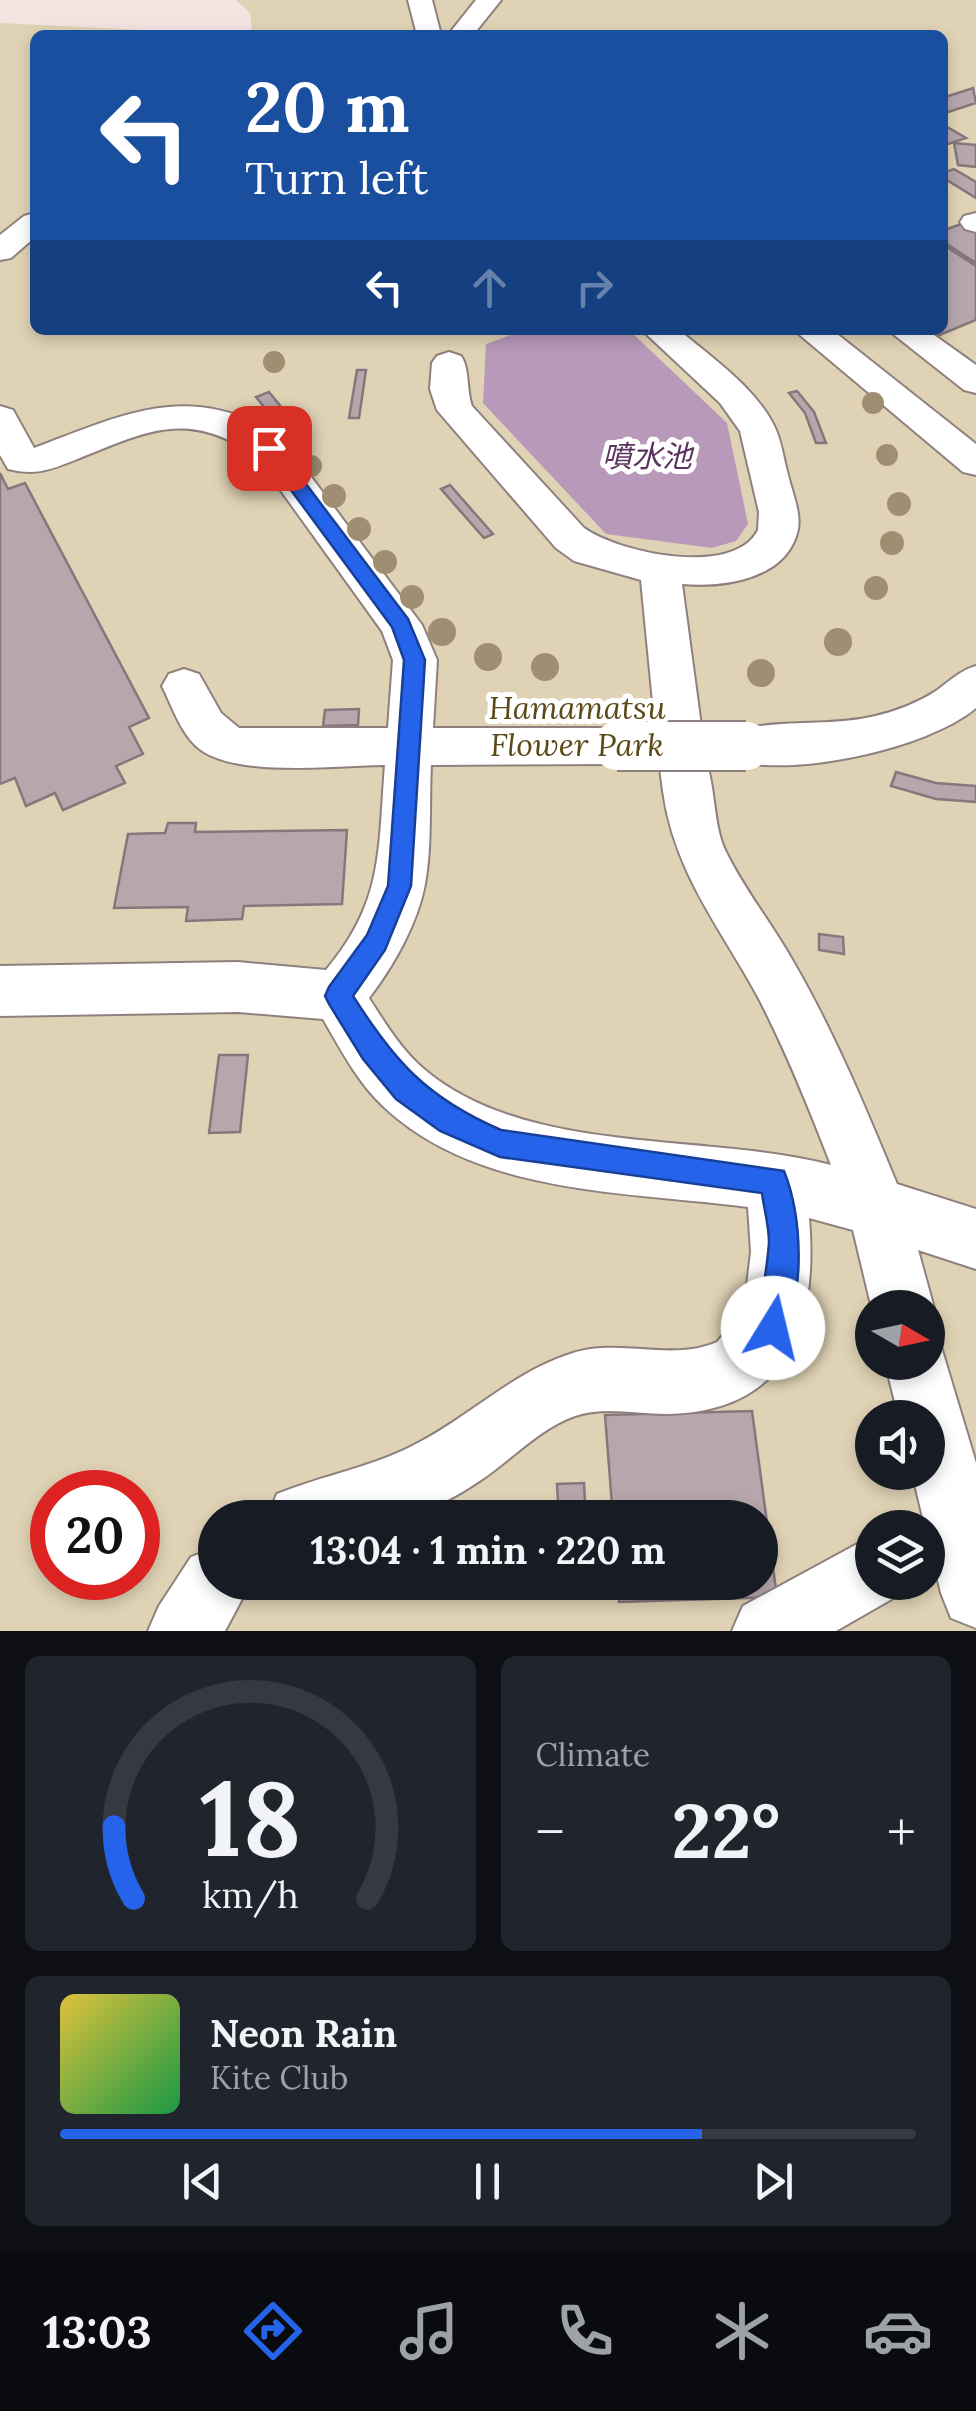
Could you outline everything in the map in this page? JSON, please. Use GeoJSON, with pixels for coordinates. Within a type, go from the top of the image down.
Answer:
{"type":"FeatureCollection","features":[{"type":"Feature","properties":{"kind":"lane"},"geometry":{"type":"LineString","coordinates":[[420,0],[428,30]]}},
{"type":"Feature","properties":{"kind":"lane"},"geometry":{"type":"LineString","coordinates":[[473,30],[488,0]]}},
{"type":"Feature","properties":{"kind":"lane"},"geometry":{"type":"LineString","coordinates":[[0,251],[30,226]]}},
{"type":"Feature","properties":{"kind":"lane"},"geometry":{"type":"LineString","coordinates":[[450,342],[448,389],[455,410],[570,538],[610,560],[707,572],[733,568],[754,560],[770,546],[778,530],[778,512],[758,430],[748,412],[664,335]]}},
{"type":"Feature","properties":{"kind":"lane"},"geometry":{"type":"LineString","coordinates":[[817,335],[976,463]]}},
{"type":"Feature","properties":{"kind":"lane"},"geometry":{"type":"LineString","coordinates":[[912,335],[968,377]]}},
{"type":"Feature","properties":{"kind":"lane"},"geometry":{"type":"LineString","coordinates":[[968,377],[954,351],[959,344],[976,339]]}},
{"type":"Feature","properties":{"kind":"lane"},"geometry":{"type":"LineString","coordinates":[[0,418],[20,460],[38,472],[178,413],[205,416],[254,435],[280,462],[410,641],[415,660],[400,886],[372,948],[338,996]]}},
{"type":"Feature","properties":{"kind":"lane"},"geometry":{"type":"LineString","coordinates":[[660,567],[693,832],[824,1075],[878,1210],[898,1290]]}},
{"type":"Feature","properties":{"kind":"lane"},"geometry":{"type":"LineString","coordinates":[[184,686],[209,732],[222,744],[746,746],[826,744],[878,735],[924,718],[976,683]]}},
{"type":"Feature","properties":{"kind":"lane"},"geometry":{"type":"LineString","coordinates":[[0,991],[238,987],[338,996]]}},
{"type":"Feature","properties":{"kind":"lane"},"geometry":{"type":"LineString","coordinates":[[338,996],[372,1050],[406,1090],[449,1121],[500,1143],[774,1181],[976,1238]]}},
{"type":"Feature","properties":{"kind":"lane"},"geometry":{"type":"LineString","coordinates":[[350,1500],[440,1468],[555,1391],[584,1380],[609,1376],[669,1382],[702,1379],[734,1368],[758,1352],[773,1328],[780,1298],[783,1238],[774,1181]]}},
{"type":"Feature","properties":{"kind":"lane"},"geometry":{"type":"LineString","coordinates":[[920,1380],[940,1510]]}},
{"type":"Feature","properties":{"kind":"lane"},"geometry":{"type":"LineString","coordinates":[[945,1535],[976,1593]]}},
{"type":"Feature","properties":{"kind":"lane"},"geometry":{"type":"LineString","coordinates":[[768,1631],[855,1581]]}},
{"type":"Feature","properties":{"kind":"lane"},"geometry":{"type":"LineString","coordinates":[[184,1631],[204,1600]]}},
{"type":"Feature","properties":{"kind":"green space","name":"Hamamatsu Flower Park"},"geometry":{"type":"Polygon","coordinates":[[[236,0],[976,0],[976,1631],[0,1631],[0,23],[143,30],[30,30],[30,335],[948,335],[948,30],[250,30],[250,13],[236,0]]]}},
{"type":"Feature","properties":{"kind":"water","name":"噴水池"},"geometry":{"type":"Polygon","coordinates":[[[510,335],[634,335],[727,423],[748,524],[736,541],[712,548],[606,534],[483,403],[486,344],[510,335]]]}},
{"type":"Feature","properties":{"kind":"building"},"geometry":{"type":"Polygon","coordinates":[[[973,88],[976,103],[948,112],[948,96],[973,88]]]}},
{"type":"Feature","properties":{"kind":"building"},"geometry":{"type":"Polygon","coordinates":[[[948,128],[966,138],[948,144],[948,128]]]}},
{"type":"Feature","properties":{"kind":"building"},"geometry":{"type":"Polygon","coordinates":[[[954,143],[976,145],[976,167],[958,165],[954,143]]]}},
{"type":"Feature","properties":{"kind":"building"},"geometry":{"type":"Polygon","coordinates":[[[954,169],[976,182],[976,198],[948,181],[948,171],[954,169]]]}},
{"type":"Feature","properties":{"kind":"building"},"geometry":{"type":"Polygon","coordinates":[[[964,223],[976,231],[976,263],[948,245],[948,229],[964,223]]]}},
{"type":"Feature","properties":{"kind":"building"},"geometry":{"type":"Polygon","coordinates":[[[948,248],[976,266],[976,320],[948,331],[948,248]]]}},
{"type":"Feature","properties":{"kind":"building"},"geometry":{"type":"Polygon","coordinates":[[[357,370],[366,370],[359,418],[349,418],[357,370]]]}},
{"type":"Feature","properties":{"kind":"building"},"geometry":{"type":"Polygon","coordinates":[[[797,391],[814,412],[826,443],[816,443],[805,413],[789,393],[797,391]]]}},
{"type":"Feature","properties":{"kind":"building"},"geometry":{"type":"Polygon","coordinates":[[[269,392],[282,408],[269,413],[256,397],[269,392]]]}},
{"type":"Feature","properties":{"kind":"building"},"geometry":{"type":"Polygon","coordinates":[[[0,473],[8,489],[25,483],[149,718],[129,727],[143,754],[116,766],[125,783],[63,810],[55,793],[26,806],[15,778],[0,784],[0,473]]]}},
{"type":"Feature","properties":{"kind":"building"},"geometry":{"type":"Polygon","coordinates":[[[450,485],[493,534],[484,538],[441,489],[450,485]]]}},
{"type":"Feature","properties":{"kind":"building"},"geometry":{"type":"Polygon","coordinates":[[[359,709],[358,725],[323,726],[325,710],[359,709]]]}},
{"type":"Feature","properties":{"kind":"building"},"geometry":{"type":"Polygon","coordinates":[[[896,772],[936,783],[976,786],[976,802],[936,799],[891,786],[896,772]]]}},
{"type":"Feature","properties":{"kind":"building"},"geometry":{"type":"Polygon","coordinates":[[[168,823],[196,823],[195,832],[347,830],[342,904],[244,906],[242,919],[186,921],[188,907],[114,908],[128,834],[165,833],[168,823]]]}},
{"type":"Feature","properties":{"kind":"building"},"geometry":{"type":"Polygon","coordinates":[[[819,934],[843,937],[844,954],[819,950],[819,934]]]}},
{"type":"Feature","properties":{"kind":"building"},"geometry":{"type":"Polygon","coordinates":[[[219,1055],[248,1055],[240,1132],[209,1133],[219,1055]]]}},
{"type":"Feature","properties":{"kind":"building"},"geometry":{"type":"Polygon","coordinates":[[[752,1411],[764,1500],[612,1500],[605,1415],[752,1411]]]}},
{"type":"Feature","properties":{"kind":"building"},"geometry":{"type":"Polygon","coordinates":[[[584,1483],[585,1500],[558,1500],[557,1484],[584,1483]]]}},
{"type":"Feature","properties":{"kind":"building"},"geometry":{"type":"Polygon","coordinates":[[[619,1600],[682,1600],[619,1602],[619,1600]]]}},
{"type":"Feature","properties":{"kind":"route"},"geometry":{"type":"LineString","coordinates":[[269,448],[401,624],[415,660],[400,886],[366,961],[338,996],[372,1050],[406,1090],[449,1121],[500,1143],[774,1181],[783,1238],[780,1298],[773,1328]]}}]}
